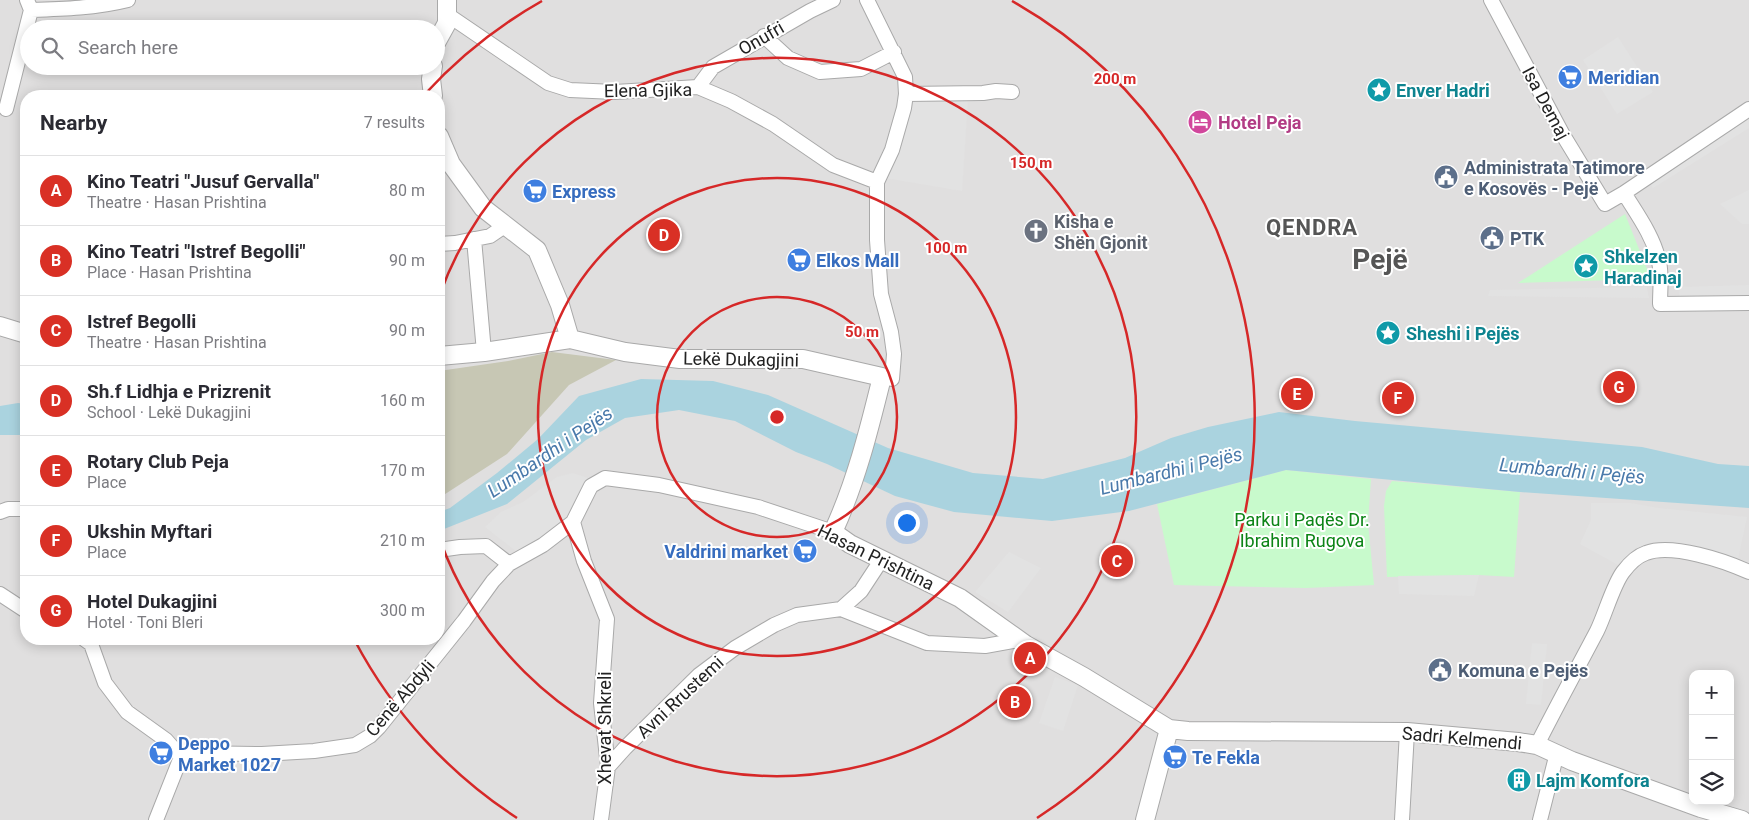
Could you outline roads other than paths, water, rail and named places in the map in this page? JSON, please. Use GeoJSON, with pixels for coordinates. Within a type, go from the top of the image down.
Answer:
{"type":"FeatureCollection","features":[{"type":"Feature","properties":{"kind":"street"},"geometry":{"type":"LineString","coordinates":[[26,20],[29,5],[64,10],[106,6],[128,0]]}},
{"type":"Feature","properties":{"kind":"street","name":"Onufri"},"geometry":{"type":"LineString","coordinates":[[698,87],[713,67],[764,36],[833,0]]}},
{"type":"Feature","properties":{"kind":"street"},"geometry":{"type":"LineString","coordinates":[[832,532],[853,484],[894,354],[891,332],[881,294],[877,240],[877,182],[892,150],[904,108],[906,94],[905,77],[867,0]]}},
{"type":"Feature","properties":{"kind":"street","name":"Isa Demaj"},"geometry":{"type":"LineString","coordinates":[[1491,0],[1563,135],[1605,204],[1624,193]]}},
{"type":"Feature","properties":{"kind":"street"},"geometry":{"type":"LineString","coordinates":[[445,27],[447,23],[447,7]]}},
{"type":"Feature","properties":{"kind":"street","name":"Elena Gjika"},"geometry":{"type":"LineString","coordinates":[[447,7],[548,83],[570,90],[615,92],[698,87],[731,101],[773,124],[833,165],[877,182]]}},
{"type":"Feature","properties":{"kind":"street"},"geometry":{"type":"LineString","coordinates":[[764,36],[788,58],[820,72],[861,69],[894,52]]}},
{"type":"Feature","properties":{"kind":"street"},"geometry":{"type":"LineString","coordinates":[[6,109],[20,46]]}},
{"type":"Feature","properties":{"kind":"street"},"geometry":{"type":"LineString","coordinates":[[432,75],[432,90]]}},
{"type":"Feature","properties":{"kind":"street"},"geometry":{"type":"LineString","coordinates":[[906,94],[1012,92]]}},
{"type":"Feature","properties":{"kind":"street"},"geometry":{"type":"LineString","coordinates":[[1749,109],[1624,193],[1646,229],[1659,261],[1660,304],[1749,303]]}},
{"type":"Feature","properties":{"kind":"street"},"geometry":{"type":"LineString","coordinates":[[445,152],[450,164],[483,208],[537,250],[560,305],[570,339]]}},
{"type":"Feature","properties":{"kind":"street"},"geometry":{"type":"LineString","coordinates":[[445,243],[490,236],[506,226]]}},
{"type":"Feature","properties":{"kind":"street"},"geometry":{"type":"LineString","coordinates":[[474,239],[484,352]]}},
{"type":"Feature","properties":{"kind":"street"},"geometry":{"type":"LineString","coordinates":[[0,326],[20,332]]}},
{"type":"Feature","properties":{"kind":"street","name":"Lekë Dukagjini"},"geometry":{"type":"LineString","coordinates":[[445,355],[484,352],[570,339],[625,352],[680,359],[804,359],[888,373]]}},
{"type":"Feature","properties":{"kind":"street","name":"Hasan Prishtina"},"geometry":{"type":"LineString","coordinates":[[573,522],[591,486],[605,478],[659,485],[758,506],[832,532],[850,544],[960,598],[1019,640],[1169,729]]}},
{"type":"Feature","properties":{"kind":"street"},"geometry":{"type":"LineString","coordinates":[[0,512],[8,509],[20,509]]}},
{"type":"Feature","properties":{"kind":"street","name":"Cenë Abdyli"},"geometry":{"type":"LineString","coordinates":[[445,644],[509,564],[543,545],[573,522]]}},
{"type":"Feature","properties":{"kind":"street","name":"Xhevat Shkreli"},"geometry":{"type":"LineString","coordinates":[[573,522],[584,561],[607,619],[601,703],[608,767],[601,820]]}},
{"type":"Feature","properties":{"kind":"street"},"geometry":{"type":"LineString","coordinates":[[445,549],[486,546],[509,564]]}},
{"type":"Feature","properties":{"kind":"street"},"geometry":{"type":"LineString","coordinates":[[1537,745],[1569,680],[1597,630],[1622,573],[1636,558],[1647,552],[1659,550],[1678,551],[1730,563],[1749,572]]}},
{"type":"Feature","properties":{"kind":"street"},"geometry":{"type":"LineString","coordinates":[[841,609],[861,591],[882,559]]}},
{"type":"Feature","properties":{"kind":"street"},"geometry":{"type":"LineString","coordinates":[[0,594],[20,607]]}},
{"type":"Feature","properties":{"kind":"street","name":"Avni Rrustemi"},"geometry":{"type":"LineString","coordinates":[[608,767],[699,675],[735,648],[774,624],[797,615],[841,609],[927,643],[985,646],[1019,640]]}},
{"type":"Feature","properties":{"kind":"street"},"geometry":{"type":"LineString","coordinates":[[90,645],[105,683],[127,712],[166,740],[181,757],[156,820]]}},
{"type":"Feature","properties":{"kind":"street","name":"Cenë Abdyli"},"geometry":{"type":"LineString","coordinates":[[181,757],[190,753],[262,754],[314,751],[355,745],[370,736],[379,726],[445,645]]}},
{"type":"Feature","properties":{"kind":"street"},"geometry":{"type":"LineString","coordinates":[[1145,820],[1169,729]]}},
{"type":"Feature","properties":{"kind":"street","name":"Sadri Kelmendi"},"geometry":{"type":"LineString","coordinates":[[1169,729],[1188,731],[1407,732],[1537,745],[1572,761],[1701,808],[1742,820]]}},
{"type":"Feature","properties":{"kind":"street"},"geometry":{"type":"LineString","coordinates":[[1402,820],[1407,732]]}},
{"type":"Feature","properties":{"kind":"street"},"geometry":{"type":"LineString","coordinates":[[1540,820],[1557,753]]}},
{"type":"Feature","properties":{"kind":"water","name":"Lumbardhi i Pejës"},"geometry":{"type":"Polygon","coordinates":[[[641,379],[713,381],[768,395],[888,448],[973,473],[1043,479],[1125,458],[1171,438],[1208,427],[1279,412],[1355,421],[1642,447],[1718,464],[1749,466],[1749,508],[1520,492],[1286,470],[1129,511],[1052,521],[954,512],[895,496],[827,464],[796,452],[735,421],[679,410],[625,418],[586,440],[507,504],[445,529],[445,510],[497,473],[538,439],[579,396],[641,379]]]}},
{"type":"Feature","properties":{"kind":"water"},"geometry":{"type":"Polygon","coordinates":[[[20,403],[20,435],[0,435],[0,406],[20,403]]]}},
{"type":"Feature","properties":{"kind":"place","name":"Meridian"},"geometry":{"type":"Point","coordinates":[1570,77]}},
{"type":"Feature","properties":{"kind":"place","name":"Enver Hadri"},"geometry":{"type":"Point","coordinates":[1379,90]}},
{"type":"Feature","properties":{"kind":"place","name":"Hotel Peja"},"geometry":{"type":"Point","coordinates":[1200,122]}},
{"type":"Feature","properties":{"kind":"place","name":"Administrata Tatimore e Kosovës - Pejë"},"geometry":{"type":"Point","coordinates":[1446,177]}},
{"type":"Feature","properties":{"kind":"place","name":"Express"},"geometry":{"type":"Point","coordinates":[535,191]}},
{"type":"Feature","properties":{"kind":"place","name":"Kisha e Shën Gjonit"},"geometry":{"type":"Point","coordinates":[1036,231]}},
{"type":"Feature","properties":{"kind":"place","name":"Sh.f Lidhja e Prizrenit"},"geometry":{"type":"Point","coordinates":[664,235]}},
{"type":"Feature","properties":{"kind":"place","name":"PTK"},"geometry":{"type":"Point","coordinates":[1492,238]}},
{"type":"Feature","properties":{"kind":"place","name":"Elkos Mall"},"geometry":{"type":"Point","coordinates":[799,260]}},
{"type":"Feature","properties":{"kind":"place","name":"Shkelzen Haradinaj"},"geometry":{"type":"Point","coordinates":[1586,266]}},
{"type":"Feature","properties":{"kind":"place","name":"Sheshi i Pejës"},"geometry":{"type":"Point","coordinates":[1388,333]}},
{"type":"Feature","properties":{"kind":"place","name":"Hotel Dukagjini"},"geometry":{"type":"Point","coordinates":[1619,387]}},
{"type":"Feature","properties":{"kind":"place","name":"Rotary Club Peja"},"geometry":{"type":"Point","coordinates":[1297,394]}},
{"type":"Feature","properties":{"kind":"place","name":"Ukshin Myftari"},"geometry":{"type":"Point","coordinates":[1398,398]}},
{"type":"Feature","properties":{"kind":"place","name":"Valdrini market"},"geometry":{"type":"Point","coordinates":[805,551]}},
{"type":"Feature","properties":{"kind":"place","name":"Istref Begolli"},"geometry":{"type":"Point","coordinates":[1117,561]}},
{"type":"Feature","properties":{"kind":"place","name":"Kino Teatri \"Jusuf Gervalla\""},"geometry":{"type":"Point","coordinates":[1030,658]}},
{"type":"Feature","properties":{"kind":"place","name":"Komuna e Pejës"},"geometry":{"type":"Point","coordinates":[1440,670]}},
{"type":"Feature","properties":{"kind":"place","name":"Kino Teatri \"Istref Begolli\""},"geometry":{"type":"Point","coordinates":[1015,702]}},
{"type":"Feature","properties":{"kind":"place","name":"Deppo Market 1027"},"geometry":{"type":"Point","coordinates":[161,753]}},
{"type":"Feature","properties":{"kind":"place","name":"Te Fekla"},"geometry":{"type":"Point","coordinates":[1175,757]}},
{"type":"Feature","properties":{"kind":"place","name":"Lajm Komfora"},"geometry":{"type":"Point","coordinates":[1519,780]}},
{"type":"Feature","properties":{"kind":"district","name":"QENDRA"},"geometry":{"type":"Point","coordinates":[1312,227]}},
{"type":"Feature","properties":{"kind":"district","name":"Pejë"},"geometry":{"type":"Point","coordinates":[1380,259]}},
{"type":"Feature","properties":{"kind":"park label","name":"Parku i Paqës Dr. Ibrahim Rugova"},"geometry":{"type":"Point","coordinates":[1302,529]}}]}
